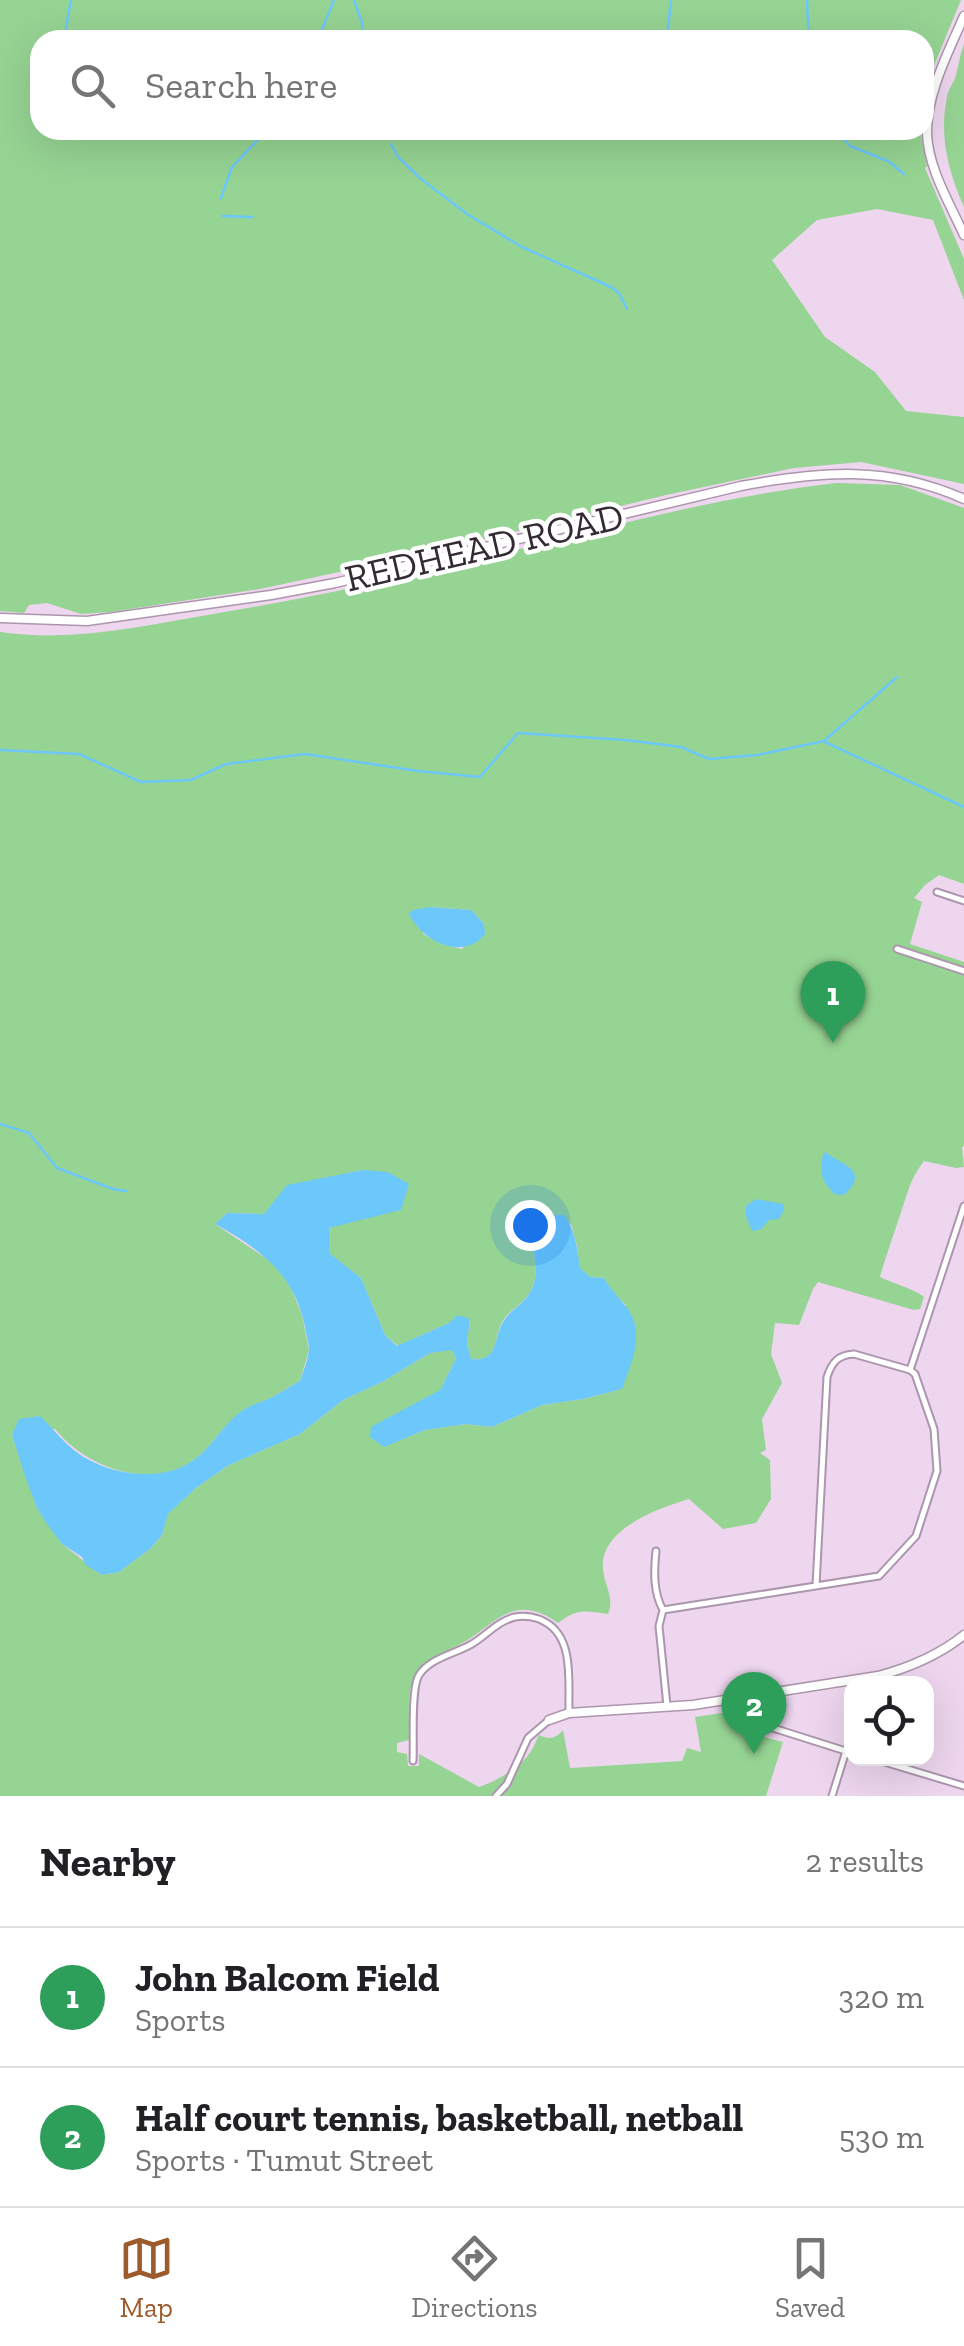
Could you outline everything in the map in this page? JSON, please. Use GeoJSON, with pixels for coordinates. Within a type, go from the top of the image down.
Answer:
{"type":"FeatureCollection","features":[{"type":"Feature","properties":{"kind":"main road"},"geometry":{"type":"LineString","coordinates":[[934,90],[964,16]]}},
{"type":"Feature","properties":{"kind":"main road"},"geometry":{"type":"LineString","coordinates":[[928,140],[932,162],[964,235]]}},
{"type":"Feature","properties":{"kind":"main road","name":"REDHEAD ROAD"},"geometry":{"type":"LineString","coordinates":[[0,618],[87,621],[270,595],[806,474],[887,476],[916,481],[964,499]]}},
{"type":"Feature","properties":{"kind":"main road"},"geometry":{"type":"LineString","coordinates":[[549,1720],[569,1713],[667,1708],[756,1696],[895,1672],[963,1638]]}},
{"type":"Feature","properties":{"kind":"street"},"geometry":{"type":"LineString","coordinates":[[937,892],[964,902]]}},
{"type":"Feature","properties":{"kind":"street"},"geometry":{"type":"LineString","coordinates":[[897,949],[964,970]]}},
{"type":"Feature","properties":{"kind":"street"},"geometry":{"type":"LineString","coordinates":[[910,1370],[964,1206]]}},
{"type":"Feature","properties":{"kind":"street"},"geometry":{"type":"LineString","coordinates":[[663,1610],[816,1586],[878,1576],[916,1536],[938,1471],[934,1429],[916,1374],[910,1370],[854,1354],[844,1354],[831,1364],[826,1377],[816,1586]]}},
{"type":"Feature","properties":{"kind":"street"},"geometry":{"type":"LineString","coordinates":[[656,1551],[654,1569],[663,1610],[659,1626],[667,1708]]}},
{"type":"Feature","properties":{"kind":"street"},"geometry":{"type":"LineString","coordinates":[[413,1761],[418,1678],[431,1664],[515,1617],[540,1619],[559,1633],[567,1654],[569,1713]]}},
{"type":"Feature","properties":{"kind":"street"},"geometry":{"type":"LineString","coordinates":[[756,1696],[764,1723],[844,1750]]}},
{"type":"Feature","properties":{"kind":"street"},"geometry":{"type":"LineString","coordinates":[[496,1796],[528,1738],[549,1720]]}},
{"type":"Feature","properties":{"kind":"street"},"geometry":{"type":"LineString","coordinates":[[832,1796],[844,1765]]}},
{"type":"Feature","properties":{"kind":"street"},"geometry":{"type":"LineString","coordinates":[[898,1766],[964,1786]]}},
{"type":"Feature","properties":{"kind":"green space"},"geometry":{"type":"Polygon","coordinates":[[[0,0],[961,0],[934,66],[934,30],[30,30],[30,140],[922,140],[925,168],[964,259],[964,300],[933,220],[877,209],[817,220],[772,260],[825,337],[875,372],[906,411],[964,417],[964,484],[861,462],[794,468],[260,589],[111,612],[81,614],[47,603],[29,605],[24,613],[0,611],[0,0]]]}},
{"type":"Feature","properties":{"kind":"green space"},"geometry":{"type":"Polygon","coordinates":[[[964,44],[964,207],[949,167],[944,126],[948,94],[964,44]]]}},
{"type":"Feature","properties":{"kind":"green space"},"geometry":{"type":"Polygon","coordinates":[[[837,483],[900,485],[964,508],[964,884],[939,875],[925,885],[914,898],[922,902],[910,944],[964,962],[964,1167],[924,1161],[911,1182],[884,1263],[880,1277],[924,1297],[920,1309],[818,1282],[799,1325],[775,1323],[771,1354],[782,1383],[762,1419],[766,1450],[760,1453],[770,1460],[771,1499],[756,1523],[723,1529],[689,1499],[633,1522],[611,1542],[604,1555],[608,1614],[582,1612],[558,1623],[537,1612],[514,1611],[435,1657],[415,1677],[410,1694],[409,1740],[397,1743],[397,1752],[407,1754],[408,1766],[419,1766],[419,1754],[479,1787],[521,1763],[539,1735],[552,1738],[563,1730],[570,1768],[682,1761],[687,1748],[701,1752],[695,1717],[748,1709],[752,1734],[783,1742],[766,1796],[0,1796],[0,632],[83,634],[264,605],[398,578],[671,512],[837,483]],[[430,907],[423,934],[445,945],[462,949],[484,924],[471,910],[430,907]],[[363,1170],[325,1178],[264,1214],[227,1213],[215,1224],[273,1263],[289,1283],[302,1315],[309,1350],[300,1381],[244,1410],[196,1458],[171,1471],[134,1474],[116,1470],[82,1454],[55,1429],[12,1435],[37,1508],[62,1544],[102,1575],[119,1572],[151,1548],[162,1535],[167,1514],[229,1465],[300,1434],[343,1400],[430,1353],[452,1349],[456,1359],[440,1390],[383,1447],[425,1430],[466,1424],[492,1427],[542,1405],[622,1389],[626,1305],[604,1278],[590,1277],[579,1268],[571,1224],[554,1217],[538,1216],[533,1287],[502,1322],[487,1357],[471,1359],[467,1343],[470,1319],[449,1323],[398,1346],[385,1335],[361,1278],[329,1254],[329,1228],[360,1219],[363,1170]]]}},
{"type":"Feature","properties":{"kind":"water"},"geometry":{"type":"Polygon","coordinates":[[[430,907],[471,910],[484,924],[485,934],[466,946],[433,940],[409,914],[430,907]]]}},
{"type":"Feature","properties":{"kind":"water"},"geometry":{"type":"Polygon","coordinates":[[[826,1152],[853,1171],[854,1182],[844,1194],[834,1194],[822,1176],[826,1152]]]}},
{"type":"Feature","properties":{"kind":"water"},"geometry":{"type":"Polygon","coordinates":[[[363,1170],[388,1172],[409,1184],[401,1210],[329,1228],[329,1253],[361,1278],[385,1335],[397,1346],[449,1323],[458,1315],[470,1319],[467,1343],[471,1359],[487,1357],[503,1322],[533,1287],[538,1216],[564,1215],[574,1234],[580,1268],[590,1277],[604,1278],[635,1324],[635,1346],[622,1389],[542,1405],[492,1427],[466,1424],[425,1430],[384,1447],[370,1437],[371,1427],[440,1390],[456,1359],[452,1350],[430,1353],[343,1400],[300,1434],[229,1465],[197,1487],[168,1514],[162,1535],[151,1548],[119,1572],[102,1575],[86,1565],[82,1557],[62,1544],[37,1508],[12,1435],[19,1419],[40,1416],[79,1454],[109,1468],[159,1473],[189,1463],[237,1415],[300,1381],[309,1350],[300,1308],[284,1277],[260,1253],[215,1224],[227,1213],[264,1214],[287,1185],[363,1170]]]}},
{"type":"Feature","properties":{"kind":"water"},"geometry":{"type":"Polygon","coordinates":[[[756,1199],[783,1204],[784,1210],[779,1219],[769,1220],[761,1229],[752,1231],[746,1206],[756,1199]]]}},
{"type":"Feature","properties":{"kind":"waterway"},"geometry":{"type":"LineString","coordinates":[[66,30],[71,0]]}},
{"type":"Feature","properties":{"kind":"waterway"},"geometry":{"type":"LineString","coordinates":[[322,30],[334,0]]}},
{"type":"Feature","properties":{"kind":"waterway"},"geometry":{"type":"LineString","coordinates":[[354,0],[362,30]]}},
{"type":"Feature","properties":{"kind":"waterway"},"geometry":{"type":"LineString","coordinates":[[668,30],[671,0]]}},
{"type":"Feature","properties":{"kind":"waterway"},"geometry":{"type":"LineString","coordinates":[[807,0],[808,30]]}},
{"type":"Feature","properties":{"kind":"waterway"},"geometry":{"type":"LineString","coordinates":[[221,198],[232,167],[258,140]]}},
{"type":"Feature","properties":{"kind":"waterway"},"geometry":{"type":"LineString","coordinates":[[845,140],[850,146],[888,161],[904,174]]}},
{"type":"Feature","properties":{"kind":"waterway"},"geometry":{"type":"LineString","coordinates":[[391,144],[398,157],[421,179],[467,214],[522,247],[611,287],[627,309]]}},
{"type":"Feature","properties":{"kind":"waterway"},"geometry":{"type":"LineString","coordinates":[[222,216],[252,217]]}},
{"type":"Feature","properties":{"kind":"waterway"},"geometry":{"type":"LineString","coordinates":[[0,750],[79,754],[141,782],[191,780],[226,764],[305,754],[480,777],[518,733],[681,747],[709,759],[757,755],[824,741],[897,677]]}},
{"type":"Feature","properties":{"kind":"waterway"},"geometry":{"type":"LineString","coordinates":[[825,742],[964,807]]}},
{"type":"Feature","properties":{"kind":"waterway"},"geometry":{"type":"LineString","coordinates":[[0,1124],[29,1133],[57,1168],[126,1191]]}},
{"type":"Feature","properties":{"kind":"place","name":"John Balcom Field"},"geometry":{"type":"Point","coordinates":[833,1043]}},
{"type":"Feature","properties":{"kind":"place","name":"Half court tennis, basketball, netball"},"geometry":{"type":"Point","coordinates":[754,1754]}}]}
